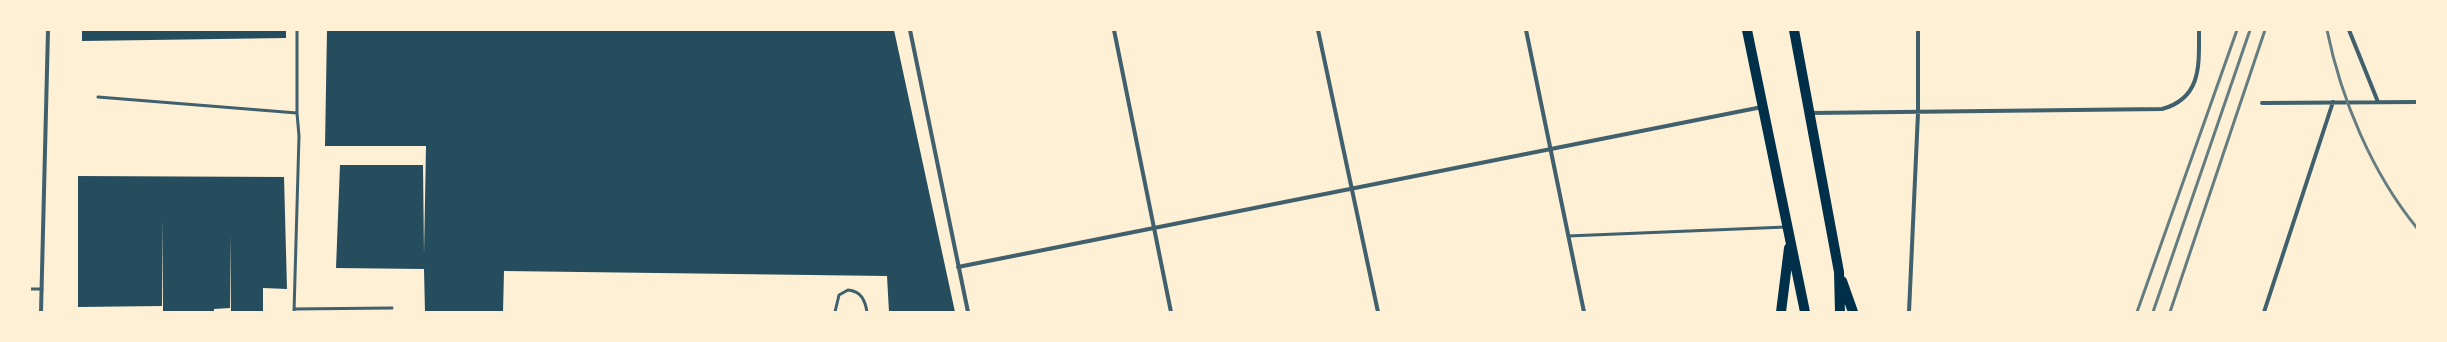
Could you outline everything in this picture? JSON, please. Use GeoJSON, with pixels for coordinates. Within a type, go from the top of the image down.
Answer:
{"type":"FeatureCollection","features":[{"type":"Feature","properties":{"kind":"main road"},"geometry":{"type":"LineString","coordinates":[[1747,30],[1805,312]]}},
{"type":"Feature","properties":{"kind":"main road"},"geometry":{"type":"LineString","coordinates":[[1794,30],[1808,113],[1839,272],[1853,312]]}},
{"type":"Feature","properties":{"kind":"main road"},"geometry":{"type":"LineString","coordinates":[[1781,312],[1790,240]]}},
{"type":"Feature","properties":{"kind":"main road"},"geometry":{"type":"LineString","coordinates":[[1839,272],[1840,312]]}},
{"type":"Feature","properties":{"kind":"street"},"geometry":{"type":"LineString","coordinates":[[41,312],[48,30]]}},
{"type":"Feature","properties":{"kind":"street"},"geometry":{"type":"LineString","coordinates":[[910,30],[968,312]]}},
{"type":"Feature","properties":{"kind":"street"},"geometry":{"type":"LineString","coordinates":[[1114,30],[1171,312]]}},
{"type":"Feature","properties":{"kind":"street"},"geometry":{"type":"LineString","coordinates":[[1318,30],[1353,188],[1378,312]]}},
{"type":"Feature","properties":{"kind":"street"},"geometry":{"type":"LineString","coordinates":[[1526,30],[1584,312]]}},
{"type":"Feature","properties":{"kind":"street"},"geometry":{"type":"LineString","coordinates":[[1909,312],[1918,113],[1918,30]]}},
{"type":"Feature","properties":{"kind":"street"},"geometry":{"type":"LineString","coordinates":[[1808,113],[2144,111],[2175,106],[2186,98],[2194,85],[2198,67],[2199,30]]}},
{"type":"Feature","properties":{"kind":"street"},"geometry":{"type":"LineString","coordinates":[[2349,30],[2378,102]]}},
{"type":"Feature","properties":{"kind":"street"},"geometry":{"type":"LineString","coordinates":[[2264,312],[2333,102]]}},
{"type":"Feature","properties":{"kind":"street"},"geometry":{"type":"LineString","coordinates":[[2262,103],[2417,102]]}},
{"type":"Feature","properties":{"kind":"street"},"geometry":{"type":"LineString","coordinates":[[958,267],[1763,106]]}},
{"type":"Feature","properties":{"kind":"lane"},"geometry":{"type":"LineString","coordinates":[[297,30],[297,113],[299,136],[294,310],[392,308]]}},
{"type":"Feature","properties":{"kind":"lane"},"geometry":{"type":"LineString","coordinates":[[98,97],[297,113]]}},
{"type":"Feature","properties":{"kind":"lane"},"geometry":{"type":"LineString","coordinates":[[1568,236],[1788,227]]}},
{"type":"Feature","properties":{"kind":"lane"},"geometry":{"type":"LineString","coordinates":[[30,288],[42,289]]}},
{"type":"Feature","properties":{"kind":"lane"},"geometry":{"type":"LineString","coordinates":[[835,312],[839,296],[848,290],[859,293],[863,298],[867,312]]}},
{"type":"Feature","properties":{"kind":"building"},"geometry":{"type":"Polygon","coordinates":[[[82,30],[286,30],[286,38],[82,41],[82,30]]]}},
{"type":"Feature","properties":{"kind":"building"},"geometry":{"type":"Polygon","coordinates":[[[327,30],[894,30],[955,312],[889,312],[887,276],[504,271],[503,312],[425,312],[424,269],[336,268],[340,165],[423,165],[424,254],[426,146],[325,146],[327,30]]]}},
{"type":"Feature","properties":{"kind":"building"},"geometry":{"type":"Polygon","coordinates":[[[78,176],[284,177],[287,289],[263,288],[263,312],[231,312],[230,234],[230,308],[214,309],[214,312],[163,312],[163,219],[162,306],[78,307],[78,176]]]}},
{"type":"Feature","properties":{"kind":"railway"},"geometry":{"type":"LineString","coordinates":[[2137,312],[2237,30]]}},
{"type":"Feature","properties":{"kind":"railway"},"geometry":{"type":"LineString","coordinates":[[2153,312],[2250,30]]}},
{"type":"Feature","properties":{"kind":"railway"},"geometry":{"type":"LineString","coordinates":[[2170,312],[2265,30]]}},
{"type":"Feature","properties":{"kind":"railway"},"geometry":{"type":"LineString","coordinates":[[2327,30],[2341,82],[2360,134],[2386,184],[2417,228]]}}]}
